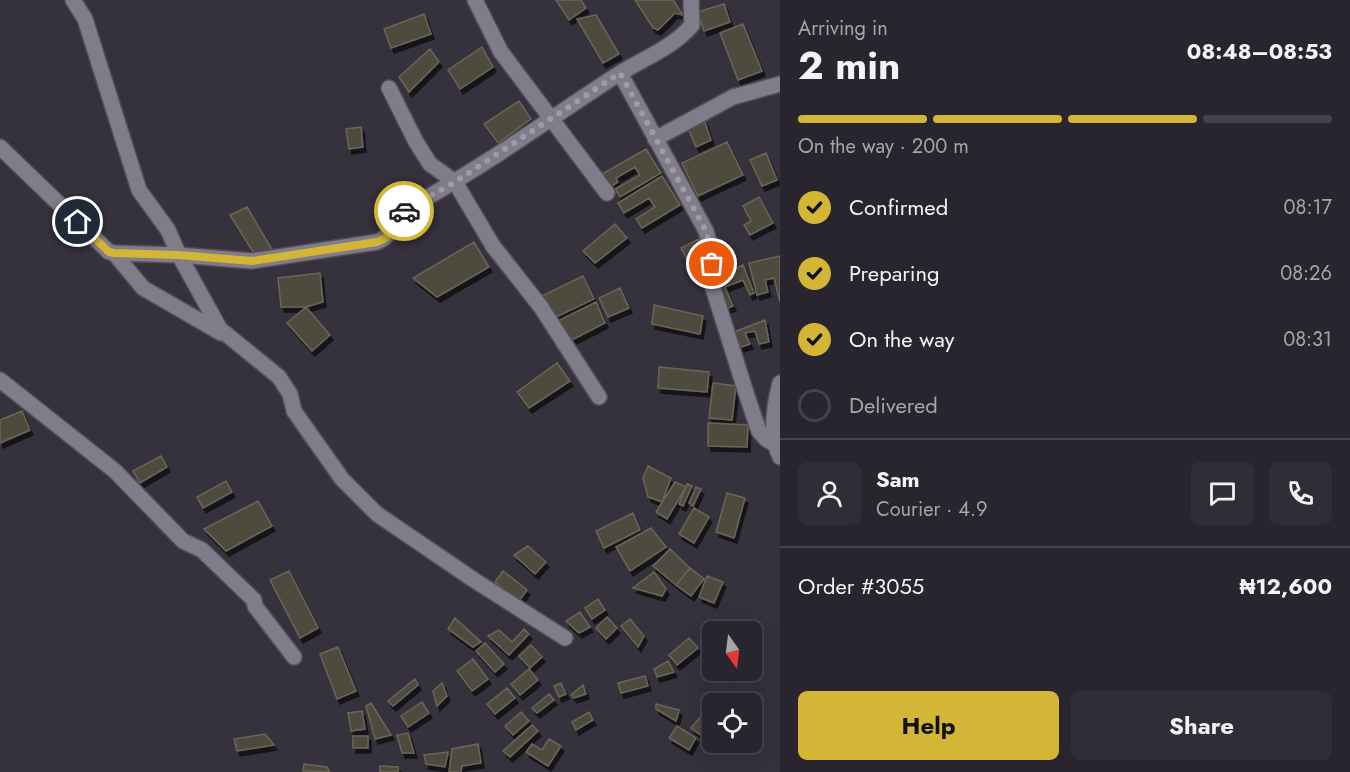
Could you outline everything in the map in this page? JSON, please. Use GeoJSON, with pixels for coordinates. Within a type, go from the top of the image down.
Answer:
{"type":"FeatureCollection","features":[{"type":"Feature","properties":{"kind":"street"},"geometry":{"type":"LineString","coordinates":[[73,0],[85,19],[139,190],[168,230],[179,255],[220,329],[279,377],[290,394],[294,411],[342,479],[377,514],[565,638]]}},
{"type":"Feature","properties":{"kind":"street"},"geometry":{"type":"LineString","coordinates":[[0,147],[109,252],[252,261],[377,242],[390,233],[392,221],[405,210],[455,182],[620,73],[683,36],[692,25],[691,0]]}},
{"type":"Feature","properties":{"kind":"street"},"geometry":{"type":"LineString","coordinates":[[480,2],[501,52],[607,193]]}},
{"type":"Feature","properties":{"kind":"street"},"geometry":{"type":"LineString","coordinates":[[620,73],[706,231],[711,249],[712,285],[748,399],[759,430],[778,451]]}},
{"type":"Feature","properties":{"kind":"street"},"geometry":{"type":"LineString","coordinates":[[655,139],[733,97],[780,84]]}},
{"type":"Feature","properties":{"kind":"street"},"geometry":{"type":"LineString","coordinates":[[389,88],[416,142],[430,164],[455,182],[493,246],[541,307],[598,397]]}},
{"type":"Feature","properties":{"kind":"street"},"geometry":{"type":"LineString","coordinates":[[114,253],[143,288],[239,344]]}},
{"type":"Feature","properties":{"kind":"street"},"geometry":{"type":"LineString","coordinates":[[0,380],[115,471],[183,541],[202,550],[217,563],[254,600],[255,606],[294,657]]}},
{"type":"Feature","properties":{"kind":"street"},"geometry":{"type":"LineString","coordinates":[[778,451],[773,435],[776,397],[780,382]]}},
{"type":"Feature","properties":{"kind":"building"},"geometry":{"type":"Polygon","coordinates":[[[556,0],[581,0],[586,8],[569,20],[556,0]]]}},
{"type":"Feature","properties":{"kind":"building"},"geometry":{"type":"Polygon","coordinates":[[[635,0],[673,0],[683,15],[675,13],[658,30],[653,28],[635,0]]]}},
{"type":"Feature","properties":{"kind":"building"},"geometry":{"type":"Polygon","coordinates":[[[724,4],[730,22],[704,31],[698,12],[724,4]]]}},
{"type":"Feature","properties":{"kind":"building"},"geometry":{"type":"Polygon","coordinates":[[[424,14],[431,34],[391,48],[384,29],[424,14]]]}},
{"type":"Feature","properties":{"kind":"building"},"geometry":{"type":"Polygon","coordinates":[[[596,15],[619,54],[603,63],[577,19],[596,15]]]}},
{"type":"Feature","properties":{"kind":"building"},"geometry":{"type":"Polygon","coordinates":[[[743,24],[762,71],[738,80],[720,33],[743,24]]]}},
{"type":"Feature","properties":{"kind":"building"},"geometry":{"type":"Polygon","coordinates":[[[482,47],[493,67],[460,89],[448,70],[482,47]]]}},
{"type":"Feature","properties":{"kind":"building"},"geometry":{"type":"Polygon","coordinates":[[[430,49],[439,62],[409,92],[399,77],[430,49]]]}},
{"type":"Feature","properties":{"kind":"building"},"geometry":{"type":"Polygon","coordinates":[[[519,101],[531,119],[498,143],[484,124],[519,101]]]}},
{"type":"Feature","properties":{"kind":"building"},"geometry":{"type":"Polygon","coordinates":[[[704,119],[711,140],[696,147],[687,126],[704,119]]]}},
{"type":"Feature","properties":{"kind":"building"},"geometry":{"type":"Polygon","coordinates":[[[361,127],[363,147],[349,149],[346,129],[361,127]]]}},
{"type":"Feature","properties":{"kind":"building"},"geometry":{"type":"Polygon","coordinates":[[[727,142],[743,175],[698,196],[682,163],[727,142]]]}},
{"type":"Feature","properties":{"kind":"building"},"geometry":{"type":"Polygon","coordinates":[[[646,149],[661,173],[620,197],[615,189],[640,175],[635,167],[616,178],[618,182],[610,187],[602,174],[646,149]]]}},
{"type":"Feature","properties":{"kind":"building"},"geometry":{"type":"Polygon","coordinates":[[[766,153],[777,180],[762,186],[750,160],[766,153]]]}},
{"type":"Feature","properties":{"kind":"building"},"geometry":{"type":"Polygon","coordinates":[[[662,176],[680,205],[642,228],[636,219],[655,207],[649,198],[624,213],[618,203],[662,176]]]}},
{"type":"Feature","properties":{"kind":"building"},"geometry":{"type":"Polygon","coordinates":[[[759,197],[773,223],[750,235],[744,225],[751,221],[743,206],[759,197]]]}},
{"type":"Feature","properties":{"kind":"building"},"geometry":{"type":"Polygon","coordinates":[[[247,207],[274,253],[255,255],[230,215],[247,207]]]}},
{"type":"Feature","properties":{"kind":"building"},"geometry":{"type":"Polygon","coordinates":[[[615,224],[627,238],[595,263],[583,251],[615,224]]]}},
{"type":"Feature","properties":{"kind":"building"},"geometry":{"type":"Polygon","coordinates":[[[699,239],[707,254],[689,263],[681,248],[699,239]]]}},
{"type":"Feature","properties":{"kind":"building"},"geometry":{"type":"Polygon","coordinates":[[[474,242],[489,267],[437,297],[413,278],[474,242]]]}},
{"type":"Feature","properties":{"kind":"building"},"geometry":{"type":"Polygon","coordinates":[[[780,256],[780,302],[774,278],[765,280],[768,292],[757,295],[749,263],[780,256]]]}},
{"type":"Feature","properties":{"kind":"building"},"geometry":{"type":"Polygon","coordinates":[[[743,265],[754,293],[750,295],[743,280],[725,287],[733,306],[725,309],[712,278],[743,265]]]}},
{"type":"Feature","properties":{"kind":"building"},"geometry":{"type":"Polygon","coordinates":[[[320,273],[323,302],[306,307],[281,307],[278,278],[320,273]]]}},
{"type":"Feature","properties":{"kind":"building"},"geometry":{"type":"Polygon","coordinates":[[[583,276],[594,299],[556,317],[542,296],[583,276]]]}},
{"type":"Feature","properties":{"kind":"building"},"geometry":{"type":"Polygon","coordinates":[[[620,288],[629,308],[608,317],[599,298],[620,288]]]}},
{"type":"Feature","properties":{"kind":"building"},"geometry":{"type":"Polygon","coordinates":[[[596,302],[605,323],[570,341],[558,321],[596,302]]]}},
{"type":"Feature","properties":{"kind":"building"},"geometry":{"type":"Polygon","coordinates":[[[654,305],[703,316],[700,334],[652,324],[654,305]]]}},
{"type":"Feature","properties":{"kind":"building"},"geometry":{"type":"Polygon","coordinates":[[[306,307],[330,335],[312,351],[287,323],[306,307]]]}},
{"type":"Feature","properties":{"kind":"building"},"geometry":{"type":"Polygon","coordinates":[[[765,320],[769,342],[759,344],[755,331],[745,333],[750,344],[741,347],[734,332],[765,320]]]}},
{"type":"Feature","properties":{"kind":"building"},"geometry":{"type":"Polygon","coordinates":[[[557,363],[570,381],[529,408],[517,392],[557,363]]]}},
{"type":"Feature","properties":{"kind":"building"},"geometry":{"type":"Polygon","coordinates":[[[659,367],[709,372],[707,392],[658,388],[659,367]]]}},
{"type":"Feature","properties":{"kind":"building"},"geometry":{"type":"Polygon","coordinates":[[[713,383],[736,386],[732,420],[709,418],[713,383]]]}},
{"type":"Feature","properties":{"kind":"building"},"geometry":{"type":"Polygon","coordinates":[[[22,411],[30,430],[0,443],[0,420],[22,411]]]}},
{"type":"Feature","properties":{"kind":"building"},"geometry":{"type":"Polygon","coordinates":[[[708,423],[748,425],[747,447],[708,446],[708,423]]]}},
{"type":"Feature","properties":{"kind":"building"},"geometry":{"type":"Polygon","coordinates":[[[161,456],[167,467],[140,483],[133,471],[161,456]]]}},
{"type":"Feature","properties":{"kind":"building"},"geometry":{"type":"Polygon","coordinates":[[[648,466],[671,478],[662,502],[648,497],[643,478],[648,466]]]}},
{"type":"Feature","properties":{"kind":"building"},"geometry":{"type":"Polygon","coordinates":[[[226,481],[232,492],[203,508],[197,497],[226,481]]]}},
{"type":"Feature","properties":{"kind":"building"},"geometry":{"type":"Polygon","coordinates":[[[675,482],[686,487],[667,519],[656,512],[675,482]]]}},
{"type":"Feature","properties":{"kind":"building"},"geometry":{"type":"Polygon","coordinates":[[[687,484],[692,486],[683,506],[679,504],[687,484]]]}},
{"type":"Feature","properties":{"kind":"building"},"geometry":{"type":"Polygon","coordinates":[[[696,487],[701,489],[693,506],[689,503],[696,487]]]}},
{"type":"Feature","properties":{"kind":"building"},"geometry":{"type":"Polygon","coordinates":[[[727,493],[745,498],[734,538],[716,532],[727,493]]]}},
{"type":"Feature","properties":{"kind":"building"},"geometry":{"type":"Polygon","coordinates":[[[258,501],[272,526],[226,551],[204,529],[258,501]]]}},
{"type":"Feature","properties":{"kind":"building"},"geometry":{"type":"Polygon","coordinates":[[[694,508],[709,517],[694,543],[679,534],[694,508]]]}},
{"type":"Feature","properties":{"kind":"building"},"geometry":{"type":"Polygon","coordinates":[[[633,513],[640,530],[604,548],[596,531],[633,513]]]}},
{"type":"Feature","properties":{"kind":"building"},"geometry":{"type":"Polygon","coordinates":[[[651,528],[666,547],[630,571],[616,547],[651,528]]]}},
{"type":"Feature","properties":{"kind":"building"},"geometry":{"type":"Polygon","coordinates":[[[528,546],[546,562],[535,574],[514,555],[528,546]]]}},
{"type":"Feature","properties":{"kind":"building"},"geometry":{"type":"Polygon","coordinates":[[[670,549],[690,568],[676,585],[653,566],[670,549]]]}},
{"type":"Feature","properties":{"kind":"building"},"geometry":{"type":"Polygon","coordinates":[[[690,568],[704,579],[691,596],[676,585],[690,568]]]}},
{"type":"Feature","properties":{"kind":"building"},"geometry":{"type":"Polygon","coordinates":[[[289,571],[318,628],[300,638],[270,580],[289,571]]]}},
{"type":"Feature","properties":{"kind":"building"},"geometry":{"type":"Polygon","coordinates":[[[503,571],[527,590],[519,601],[495,582],[503,571]]]}},
{"type":"Feature","properties":{"kind":"building"},"geometry":{"type":"Polygon","coordinates":[[[654,572],[666,589],[662,596],[633,588],[654,572]]]}},
{"type":"Feature","properties":{"kind":"building"},"geometry":{"type":"Polygon","coordinates":[[[707,576],[723,582],[714,603],[699,597],[707,576]]]}},
{"type":"Feature","properties":{"kind":"building"},"geometry":{"type":"Polygon","coordinates":[[[598,599],[605,610],[592,619],[585,608],[598,599]]]}},
{"type":"Feature","properties":{"kind":"building"},"geometry":{"type":"Polygon","coordinates":[[[580,612],[590,627],[579,633],[566,621],[580,612]]]}},
{"type":"Feature","properties":{"kind":"building"},"geometry":{"type":"Polygon","coordinates":[[[607,617],[617,628],[606,639],[596,628],[607,617]]]}},
{"type":"Feature","properties":{"kind":"building"},"geometry":{"type":"Polygon","coordinates":[[[455,618],[481,642],[473,647],[448,629],[455,618]]]}},
{"type":"Feature","properties":{"kind":"building"},"geometry":{"type":"Polygon","coordinates":[[[630,619],[644,636],[638,647],[621,626],[630,619]]]}},
{"type":"Feature","properties":{"kind":"building"},"geometry":{"type":"Polygon","coordinates":[[[524,629],[529,634],[509,655],[488,636],[499,630],[512,642],[524,629]]]}},
{"type":"Feature","properties":{"kind":"building"},"geometry":{"type":"Polygon","coordinates":[[[689,638],[698,648],[677,665],[669,655],[689,638]]]}},
{"type":"Feature","properties":{"kind":"building"},"geometry":{"type":"Polygon","coordinates":[[[485,643],[504,664],[495,672],[476,651],[485,643]]]}},
{"type":"Feature","properties":{"kind":"building"},"geometry":{"type":"Polygon","coordinates":[[[531,645],[542,657],[530,668],[519,656],[531,645]]]}},
{"type":"Feature","properties":{"kind":"building"},"geometry":{"type":"Polygon","coordinates":[[[338,647],[356,691],[337,699],[320,654],[338,647]]]}},
{"type":"Feature","properties":{"kind":"building"},"geometry":{"type":"Polygon","coordinates":[[[473,659],[488,679],[472,691],[457,671],[473,659]]]}},
{"type":"Feature","properties":{"kind":"building"},"geometry":{"type":"Polygon","coordinates":[[[668,661],[674,672],[657,677],[654,669],[668,661]]]}},
{"type":"Feature","properties":{"kind":"building"},"geometry":{"type":"Polygon","coordinates":[[[529,669],[538,680],[520,695],[511,684],[529,669]]]}},
{"type":"Feature","properties":{"kind":"building"},"geometry":{"type":"Polygon","coordinates":[[[645,676],[648,686],[621,693],[618,683],[645,676]]]}},
{"type":"Feature","properties":{"kind":"building"},"geometry":{"type":"Polygon","coordinates":[[[415,679],[418,685],[393,706],[388,701],[415,679]]]}},
{"type":"Feature","properties":{"kind":"building"},"geometry":{"type":"Polygon","coordinates":[[[442,683],[447,696],[437,706],[433,691],[442,683]]]}},
{"type":"Feature","properties":{"kind":"building"},"geometry":{"type":"Polygon","coordinates":[[[561,683],[566,694],[559,697],[554,686],[561,683]]]}},
{"type":"Feature","properties":{"kind":"building"},"geometry":{"type":"Polygon","coordinates":[[[583,685],[586,694],[574,698],[571,695],[583,685]]]}},
{"type":"Feature","properties":{"kind":"building"},"geometry":{"type":"Polygon","coordinates":[[[507,688],[515,698],[495,714],[487,704],[507,688]]]}},
{"type":"Feature","properties":{"kind":"building"},"geometry":{"type":"Polygon","coordinates":[[[549,694],[554,700],[537,713],[532,708],[549,694]]]}},
{"type":"Feature","properties":{"kind":"building"},"geometry":{"type":"Polygon","coordinates":[[[422,702],[429,713],[408,727],[401,716],[422,702]]]}},
{"type":"Feature","properties":{"kind":"building"},"geometry":{"type":"Polygon","coordinates":[[[371,703],[391,735],[375,739],[366,706],[371,703]]]}},
{"type":"Feature","properties":{"kind":"building"},"geometry":{"type":"Polygon","coordinates":[[[656,704],[679,710],[676,721],[656,709],[656,704]]]}},
{"type":"Feature","properties":{"kind":"building"},"geometry":{"type":"Polygon","coordinates":[[[362,711],[365,729],[351,731],[348,713],[362,711]]]}},
{"type":"Feature","properties":{"kind":"building"},"geometry":{"type":"Polygon","coordinates":[[[521,712],[529,721],[513,735],[505,726],[521,712]]]}},
{"type":"Feature","properties":{"kind":"building"},"geometry":{"type":"Polygon","coordinates":[[[589,712],[593,720],[576,730],[572,722],[589,712]]]}},
{"type":"Feature","properties":{"kind":"building"},"geometry":{"type":"Polygon","coordinates":[[[702,715],[702,736],[691,728],[702,715]]]}},
{"type":"Feature","properties":{"kind":"building"},"geometry":{"type":"Polygon","coordinates":[[[532,725],[538,731],[510,757],[503,751],[532,725]]]}},
{"type":"Feature","properties":{"kind":"building"},"geometry":{"type":"Polygon","coordinates":[[[677,726],[696,738],[689,750],[669,738],[677,726]]]}},
{"type":"Feature","properties":{"kind":"building"},"geometry":{"type":"Polygon","coordinates":[[[408,733],[414,753],[402,753],[397,735],[408,733]]]}},
{"type":"Feature","properties":{"kind":"building"},"geometry":{"type":"Polygon","coordinates":[[[265,734],[274,745],[237,751],[234,739],[265,734]]]}},
{"type":"Feature","properties":{"kind":"building"},"geometry":{"type":"Polygon","coordinates":[[[353,736],[368,736],[368,748],[353,748],[353,736]]]}},
{"type":"Feature","properties":{"kind":"building"},"geometry":{"type":"Polygon","coordinates":[[[549,739],[561,746],[548,766],[526,752],[532,744],[542,750],[549,739]]]}},
{"type":"Feature","properties":{"kind":"building"},"geometry":{"type":"Polygon","coordinates":[[[478,744],[481,763],[462,766],[461,772],[449,772],[452,749],[478,744]]]}},
{"type":"Feature","properties":{"kind":"building"},"geometry":{"type":"Polygon","coordinates":[[[448,752],[445,767],[426,764],[424,755],[448,752]]]}},
{"type":"Feature","properties":{"kind":"building"},"geometry":{"type":"Polygon","coordinates":[[[304,764],[327,767],[330,772],[303,771],[304,764]]]}},
{"type":"Feature","properties":{"kind":"building"},"geometry":{"type":"Polygon","coordinates":[[[380,766],[398,767],[398,772],[380,772],[380,766]]]}},
{"type":"Feature","properties":{"kind":"way so far"},"geometry":{"type":"LineString","coordinates":[[404,211],[455,182],[620,73],[706,231],[712,264]]}},
{"type":"Feature","properties":{"kind":"route"},"geometry":{"type":"LineString","coordinates":[[78,222],[109,252],[252,261],[377,242],[390,233],[392,221],[404,211]]}}]}
